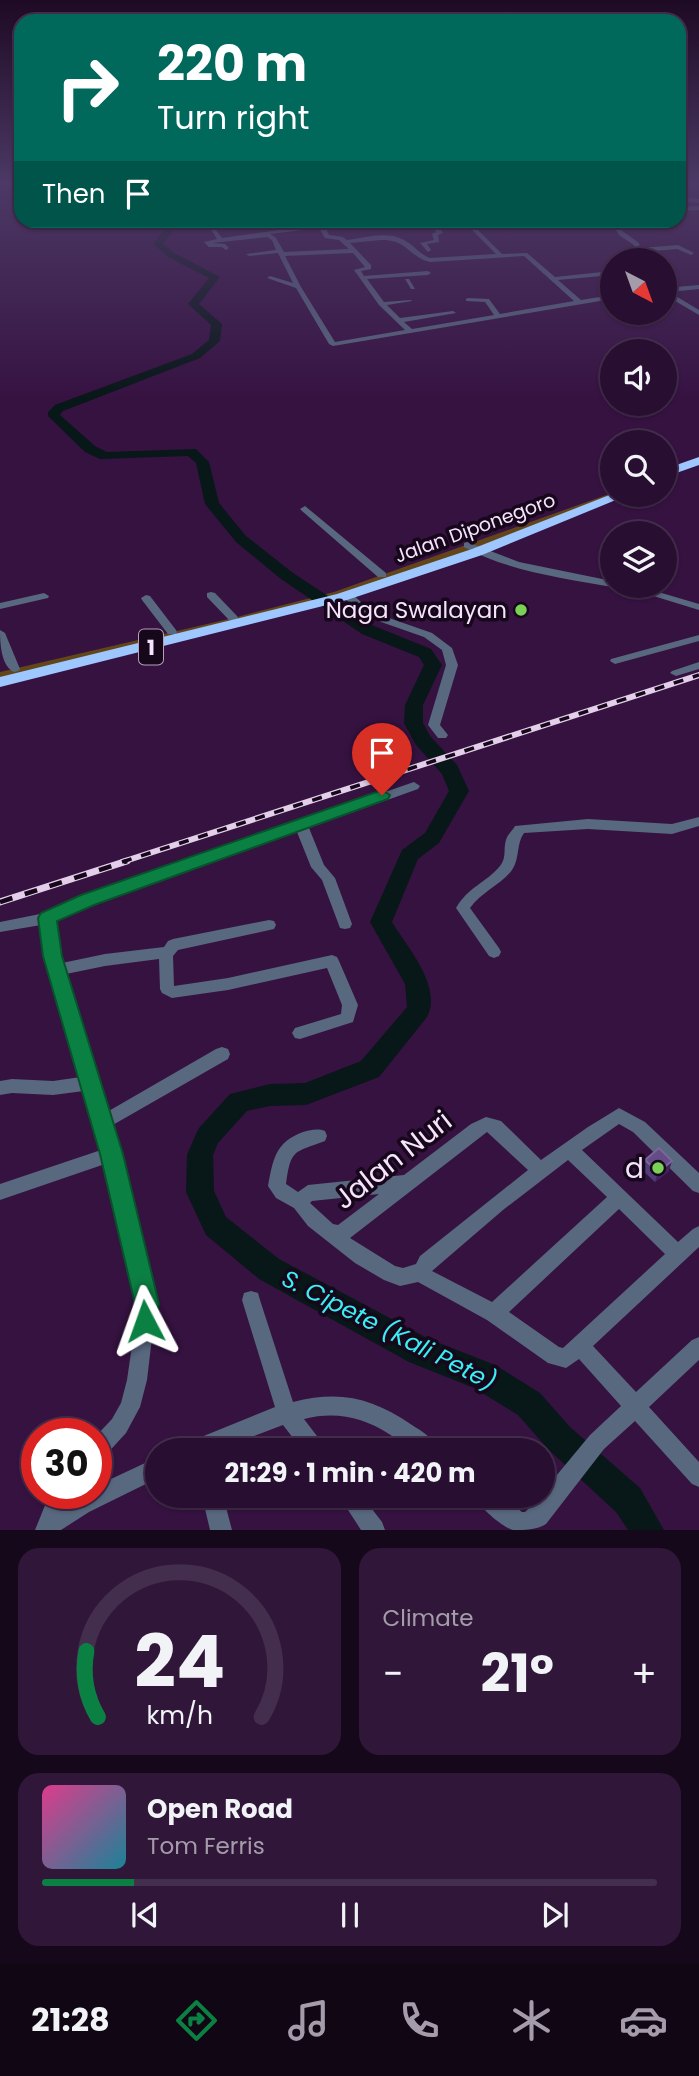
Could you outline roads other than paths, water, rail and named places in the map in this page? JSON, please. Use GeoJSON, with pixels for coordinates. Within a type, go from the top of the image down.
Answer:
{"type":"FeatureCollection","features":[{"type":"Feature","properties":{"kind":"highway"},"geometry":{"type":"LineString","coordinates":[[677,469],[699,461]]}},
{"type":"Feature","properties":{"kind":"highway"},"geometry":{"type":"LineString","coordinates":[[677,475],[699,467]]}},
{"type":"Feature","properties":{"kind":"highway","name":"Jalan Diponegoro"},"geometry":{"type":"LineString","coordinates":[[472,549],[600,498]]}},
{"type":"Feature","properties":{"kind":"highway","name":"Jalan Diponegoro"},"geometry":{"type":"LineString","coordinates":[[341,595],[600,503]]}},
{"type":"Feature","properties":{"kind":"highway","name":"1"},"geometry":{"type":"LineString","coordinates":[[0,682],[341,595]]}},
{"type":"Feature","properties":{"kind":"highway","name":"1"},"geometry":{"type":"LineString","coordinates":[[7,670],[233,618],[296,607]]}},
{"type":"Feature","properties":{"kind":"street"},"geometry":{"type":"LineString","coordinates":[[250,256],[253,262]]}},
{"type":"Feature","properties":{"kind":"street"},"geometry":{"type":"LineString","coordinates":[[284,256],[298,287],[333,344],[600,299]]}},
{"type":"Feature","properties":{"kind":"street"},"geometry":{"type":"LineString","coordinates":[[359,256],[370,268],[357,270],[363,281],[381,304],[411,332]]}},
{"type":"Feature","properties":{"kind":"street"},"geometry":{"type":"LineString","coordinates":[[421,256],[424,259],[448,259],[482,256]]}},
{"type":"Feature","properties":{"kind":"street"},"geometry":{"type":"LineString","coordinates":[[529,256],[580,303]]}},
{"type":"Feature","properties":{"kind":"street"},"geometry":{"type":"LineString","coordinates":[[553,279],[600,274]]}},
{"type":"Feature","properties":{"kind":"street"},"geometry":{"type":"LineString","coordinates":[[427,276],[407,280],[363,281],[427,276]]}},
{"type":"Feature","properties":{"kind":"street"},"geometry":{"type":"LineString","coordinates":[[270,278],[298,287]]}},
{"type":"Feature","properties":{"kind":"street"},"geometry":{"type":"LineString","coordinates":[[407,280],[413,288]]}},
{"type":"Feature","properties":{"kind":"street"},"geometry":{"type":"LineString","coordinates":[[677,290],[699,287]]}},
{"type":"Feature","properties":{"kind":"street"},"geometry":{"type":"LineString","coordinates":[[677,299],[699,313]]}},
{"type":"Feature","properties":{"kind":"street"},"geometry":{"type":"LineString","coordinates":[[468,300],[487,300],[499,316]]}},
{"type":"Feature","properties":{"kind":"street"},"geometry":{"type":"LineString","coordinates":[[381,304],[409,301]]}},
{"type":"Feature","properties":{"kind":"street"},"geometry":{"type":"LineString","coordinates":[[400,320],[453,313]]}},
{"type":"Feature","properties":{"kind":"street"},"geometry":{"type":"LineString","coordinates":[[305,509],[386,578]]}},
{"type":"Feature","properties":{"kind":"street"},"geometry":{"type":"LineString","coordinates":[[472,549],[560,574],[600,582]]}},
{"type":"Feature","properties":{"kind":"street"},"geometry":{"type":"LineString","coordinates":[[341,595],[368,614],[428,635],[447,648],[452,665],[434,725],[442,735]]}},
{"type":"Feature","properties":{"kind":"street"},"geometry":{"type":"LineString","coordinates":[[0,606],[44,596]]}},
{"type":"Feature","properties":{"kind":"street"},"geometry":{"type":"LineString","coordinates":[[211,596],[233,618]]}},
{"type":"Feature","properties":{"kind":"street"},"geometry":{"type":"LineString","coordinates":[[146,598],[172,632]]}},
{"type":"Feature","properties":{"kind":"street"},"geometry":{"type":"LineString","coordinates":[[668,598],[699,607]]}},
{"type":"Feature","properties":{"kind":"street"},"geometry":{"type":"LineString","coordinates":[[0,633],[7,670]]}},
{"type":"Feature","properties":{"kind":"street"},"geometry":{"type":"LineString","coordinates":[[615,661],[699,638]]}},
{"type":"Feature","properties":{"kind":"street"},"geometry":{"type":"LineString","coordinates":[[676,673],[699,665]]}},
{"type":"Feature","properties":{"kind":"street"},"geometry":{"type":"LineString","coordinates":[[0,927],[47,918],[98,897],[414,786]]}},
{"type":"Feature","properties":{"kind":"street"},"geometry":{"type":"LineString","coordinates":[[494,952],[463,908],[472,894],[498,877],[511,864],[512,840],[520,829],[588,824],[672,829],[699,821]]}},
{"type":"Feature","properties":{"kind":"street"},"geometry":{"type":"LineString","coordinates":[[301,825],[318,867],[328,878],[345,924]]}},
{"type":"Feature","properties":{"kind":"street"},"geometry":{"type":"LineString","coordinates":[[47,918],[57,971],[111,1154],[147,1304],[137,1380],[130,1407],[112,1433]]}},
{"type":"Feature","properties":{"kind":"street"},"geometry":{"type":"LineString","coordinates":[[57,971],[105,960],[166,953],[174,945],[269,925]]}},
{"type":"Feature","properties":{"kind":"street"},"geometry":{"type":"LineString","coordinates":[[166,953],[167,989],[172,992],[228,984],[332,961],[350,1005],[348,1018],[300,1033]]}},
{"type":"Feature","properties":{"kind":"street"},"geometry":{"type":"LineString","coordinates":[[102,1123],[222,1054]]}},
{"type":"Feature","properties":{"kind":"street"},"geometry":{"type":"LineString","coordinates":[[0,1088],[53,1088],[90,1083]]}},
{"type":"Feature","properties":{"kind":"street"},"geometry":{"type":"LineString","coordinates":[[422,1271],[426,1262],[540,1170],[621,1114],[639,1127],[699,1185]]}},
{"type":"Feature","properties":{"kind":"street","name":"Jalan Nuri"},"geometry":{"type":"LineString","coordinates":[[332,1233],[341,1234],[405,1183],[486,1125],[495,1126],[540,1170]]}},
{"type":"Feature","properties":{"kind":"street"},"geometry":{"type":"LineString","coordinates":[[300,1202],[277,1186],[286,1150],[295,1141],[319,1136]]}},
{"type":"Feature","properties":{"kind":"street"},"geometry":{"type":"LineString","coordinates":[[569,1149],[677,1254]]}},
{"type":"Feature","properties":{"kind":"street"},"geometry":{"type":"LineString","coordinates":[[0,1192],[111,1154]]}},
{"type":"Feature","properties":{"kind":"street"},"geometry":{"type":"LineString","coordinates":[[300,1202],[308,1194],[405,1183]]}},
{"type":"Feature","properties":{"kind":"street"},"geometry":{"type":"LineString","coordinates":[[494,1313],[619,1197]]}},
{"type":"Feature","properties":{"kind":"street"},"geometry":{"type":"LineString","coordinates":[[300,1202],[301,1209],[367,1261],[398,1277],[422,1271]]}},
{"type":"Feature","properties":{"kind":"street"},"geometry":{"type":"LineString","coordinates":[[422,1271],[425,1277],[494,1313],[561,1358],[569,1356],[699,1235]]}},
{"type":"Feature","properties":{"kind":"street"},"geometry":{"type":"LineString","coordinates":[[251,1300],[287,1413],[306,1438]]}},
{"type":"Feature","properties":{"kind":"street"},"geometry":{"type":"LineString","coordinates":[[579,1344],[699,1477]]}},
{"type":"Feature","properties":{"kind":"street"},"geometry":{"type":"LineString","coordinates":[[497,1508],[513,1523],[529,1523],[538,1516],[597,1442],[698,1350]]}},
{"type":"Feature","properties":{"kind":"street"},"geometry":{"type":"LineString","coordinates":[[224,1438],[287,1413],[342,1405],[370,1412],[395,1423],[414,1438]]}},
{"type":"Feature","properties":{"kind":"street"},"geometry":{"type":"LineString","coordinates":[[48,1527],[145,1474]]}},
{"type":"Feature","properties":{"kind":"street"},"geometry":{"type":"LineString","coordinates":[[215,1508],[221,1530]]}},
{"type":"Feature","properties":{"kind":"street"},"geometry":{"type":"LineString","coordinates":[[358,1508],[374,1530]]}},
{"type":"Feature","properties":{"kind":"street"},"geometry":{"type":"LineString","coordinates":[[48,1527],[54,1509]]}},
{"type":"Feature","properties":{"kind":"waterway","name":"S. Cipete (Kali Pete)"},"geometry":{"type":"LineString","coordinates":[[174,256],[215,277],[193,304],[217,324],[214,341],[196,356],[59,408],[54,412],[54,416],[90,449],[105,456],[191,452],[202,462],[212,504],[241,539],[287,576],[368,630],[425,653],[433,665],[414,705],[413,723],[423,740],[450,770],[459,791],[432,838],[409,855],[381,922],[417,983],[419,1010],[370,1069],[306,1094],[270,1095],[239,1102],[208,1136],[200,1155],[200,1192],[216,1226],[269,1269],[420,1351],[484,1376],[529,1404],[559,1438],[628,1500],[647,1530]]}},
{"type":"Feature","properties":{"kind":"railway"},"geometry":{"type":"LineString","coordinates":[[122,862],[699,675]]}},
{"type":"Feature","properties":{"kind":"railway"},"geometry":{"type":"LineString","coordinates":[[0,902],[127,861]]}},
{"type":"Feature","properties":{"kind":"place","name":"Naga Swalayan"},"geometry":{"type":"Point","coordinates":[521,610]}},
{"type":"Feature","properties":{"kind":"place","name":"d"},"geometry":{"type":"Point","coordinates":[658,1168]}}]}
